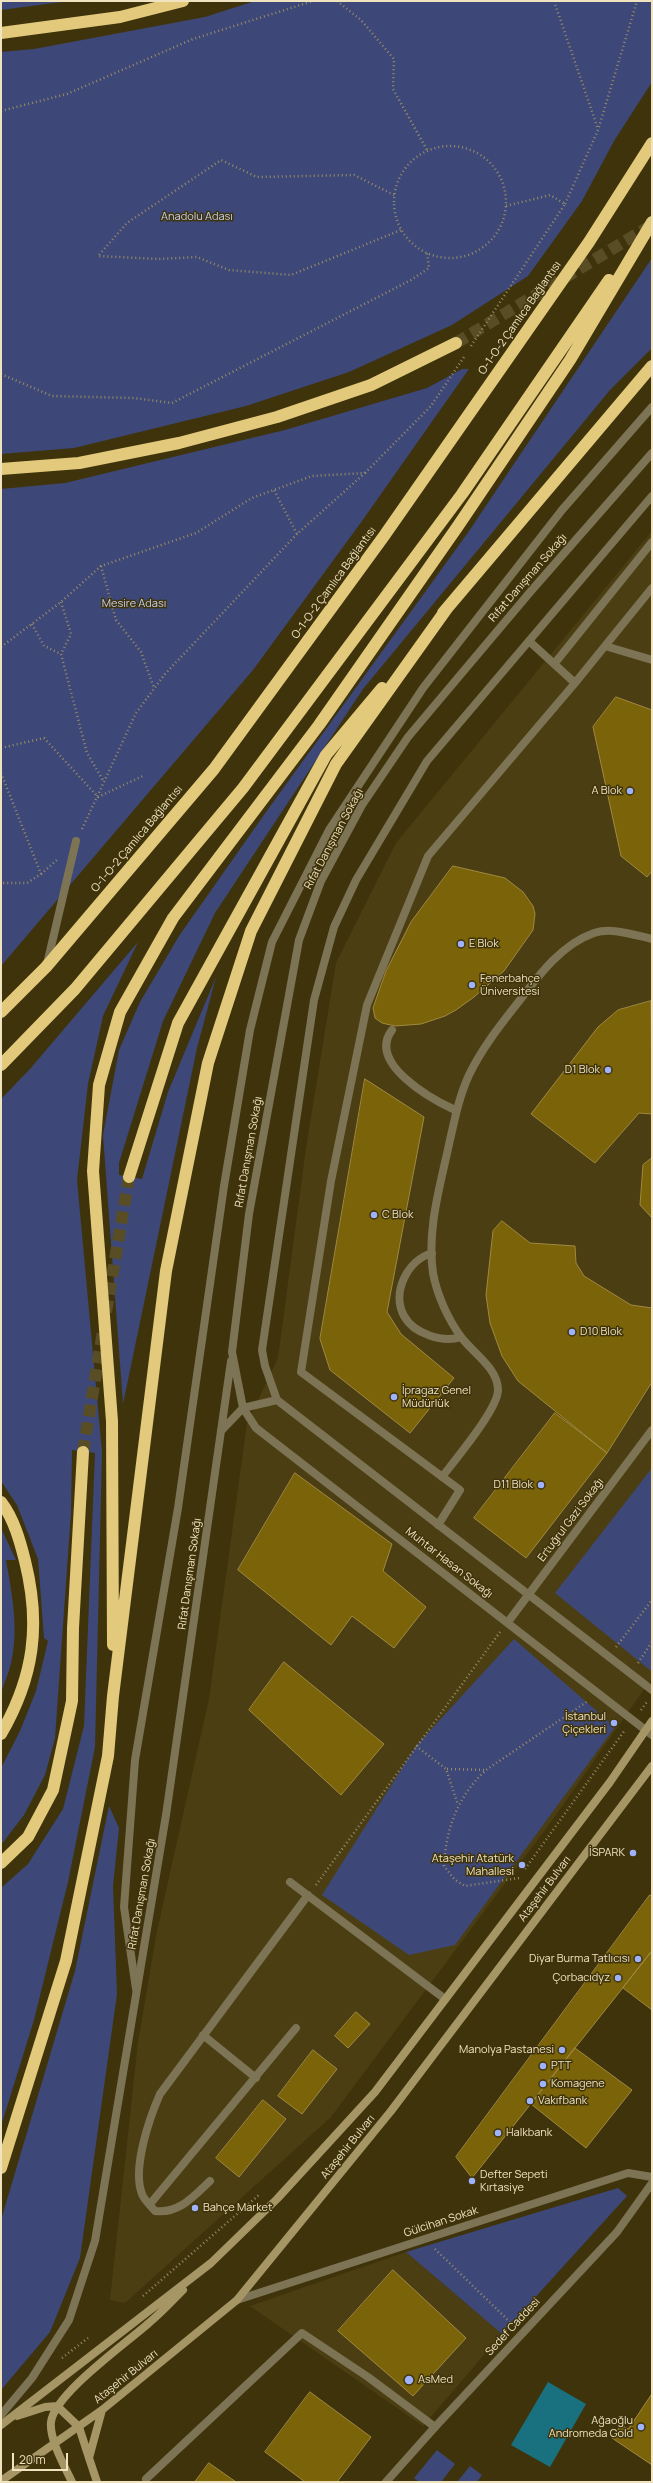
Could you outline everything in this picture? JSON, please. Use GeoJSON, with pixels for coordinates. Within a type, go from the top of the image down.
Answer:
{"type":"FeatureCollection","features":[{"type":"Feature","properties":{"kind":"highway"},"geometry":{"type":"LineString","coordinates":[[1,33],[120,17],[183,1]]}},
{"type":"Feature","properties":{"kind":"highway","name":"O-1-O-2 Çamlıca Bağlantısı"},"geometry":{"type":"LineString","coordinates":[[1,1012],[46,967],[214,769],[384,536],[589,242],[652,143]]}},
{"type":"Feature","properties":{"kind":"highway"},"geometry":{"type":"LineString","coordinates":[[1,1065],[75,989],[243,788],[462,494],[652,217]]}},
{"type":"Feature","properties":{"kind":"highway"},"geometry":{"type":"LineString","coordinates":[[113,1696],[112,1421],[93,1171],[99,1085],[120,1012],[173,918],[319,725],[458,526],[570,360],[652,222]]}},
{"type":"Feature","properties":{"kind":"highway"},"geometry":{"type":"LineString","coordinates":[[1,469],[80,462],[179,443],[277,417],[371,385],[456,343]]}},
{"type":"Feature","properties":{"kind":"highway"},"geometry":{"type":"LineString","coordinates":[[129,1177],[178,1023],[326,756],[448,607],[652,366]]}},
{"type":"Feature","properties":{"kind":"highway"},"geometry":{"type":"LineString","coordinates":[[1,2168],[66,1961],[108,1756],[113,1696],[166,1272],[208,1063],[252,932],[336,764],[448,607]]}},
{"type":"Feature","properties":{"kind":"highway"},"geometry":{"type":"LineString","coordinates":[[1,1863],[28,1837],[53,1790],[72,1701],[73,1628],[83,1452]]}},
{"type":"Feature","properties":{"kind":"highway"},"geometry":{"type":"LineString","coordinates":[[1,1502],[20,1539],[33,1598],[34,1631],[30,1667],[20,1700],[1,1734]]}},
{"type":"Feature","properties":{"kind":"main road","name":"Ataşehir Bulvarı"},"geometry":{"type":"LineString","coordinates":[[1,2425],[211,2263],[276,2199],[375,2092],[649,1732],[652,1720]]}},
{"type":"Feature","properties":{"kind":"main road","name":"Ataşehir Bulvarı"},"geometry":{"type":"LineString","coordinates":[[1,2481],[102,2410],[237,2300],[391,2111],[652,1766]]}},
{"type":"Feature","properties":{"kind":"main road"},"geometry":{"type":"LineString","coordinates":[[72,2482],[55,2443],[50,2422],[57,2406],[84,2378],[152,2321],[211,2263]]}},
{"type":"Feature","properties":{"kind":"main road"},"geometry":{"type":"LineString","coordinates":[[11,2418],[45,2407],[57,2406],[79,2427],[97,2482]]}},
{"type":"Feature","properties":{"kind":"main road"},"geometry":{"type":"LineString","coordinates":[[89,2458],[102,2410]]}},
{"type":"Feature","properties":{"kind":"street"},"geometry":{"type":"LineString","coordinates":[[136,1990],[124,1907],[135,1760],[178,1508],[225,1178],[250,1030],[272,942],[329,830],[423,688],[562,510],[652,407]]}},
{"type":"Feature","properties":{"kind":"street","name":"Rıfat Danışman Sokağı"},"geometry":{"type":"LineString","coordinates":[[1,2415],[32,2378],[68,2320],[95,2241],[136,1990],[168,1807],[232,1352],[249,1214],[299,940],[322,881],[362,805],[408,737],[531,591],[652,453]]}},
{"type":"Feature","properties":{"kind":"street"},"geometry":{"type":"LineString","coordinates":[[652,496],[427,761],[364,866],[334,927],[314,1000],[262,1350],[265,1366],[277,1400],[652,1690]]}},
{"type":"Feature","properties":{"kind":"street"},"geometry":{"type":"LineString","coordinates":[[555,663],[652,542]]}},
{"type":"Feature","properties":{"kind":"street"},"geometry":{"type":"LineString","coordinates":[[438,1525],[460,1490],[301,1372],[331,1181],[367,1005],[428,856],[575,683],[652,588]]}},
{"type":"Feature","properties":{"kind":"street"},"geometry":{"type":"LineString","coordinates":[[529,641],[555,663],[575,683]]}},
{"type":"Feature","properties":{"kind":"street"},"geometry":{"type":"LineString","coordinates":[[605,646],[652,660]]}},
{"type":"Feature","properties":{"kind":"street"},"geometry":{"type":"LineString","coordinates":[[46,967],[76,841]]}},
{"type":"Feature","properties":{"kind":"street"},"geometry":{"type":"LineString","coordinates":[[442,1477],[486,1417],[497,1398],[498,1390],[494,1376],[461,1337],[439,1294],[433,1274],[432,1253],[435,1209],[455,1110],[469,1075],[501,1022],[533,982],[565,949],[594,933],[613,931],[652,939]]}},
{"type":"Feature","properties":{"kind":"street"},"geometry":{"type":"LineString","coordinates":[[392,1030],[388,1036],[387,1050],[393,1066],[437,1102],[455,1110]]}},
{"type":"Feature","properties":{"kind":"street"},"geometry":{"type":"LineString","coordinates":[[432,1253],[418,1258],[406,1272],[400,1300],[404,1315],[412,1325],[428,1334],[450,1341],[461,1337]]}},
{"type":"Feature","properties":{"kind":"street","name":"Rıfat Danışman Sokağı"},"geometry":{"type":"LineString","coordinates":[[232,1352],[243,1408]]}},
{"type":"Feature","properties":{"kind":"street"},"geometry":{"type":"LineString","coordinates":[[221,1431],[243,1408],[277,1400]]}},
{"type":"Feature","properties":{"kind":"street","name":"Muhtar Hasan Sokağı"},"geometry":{"type":"LineString","coordinates":[[243,1408],[256,1428],[649,1732]]}},
{"type":"Feature","properties":{"kind":"street","name":"Ertuğrul Gazi Sokağı"},"geometry":{"type":"LineString","coordinates":[[508,1622],[652,1430]]}},
{"type":"Feature","properties":{"kind":"street"},"geometry":{"type":"LineString","coordinates":[[290,1882],[445,1999]]}},
{"type":"Feature","properties":{"kind":"street"},"geometry":{"type":"LineString","coordinates":[[210,2181],[185,2205],[165,2212],[156,2211],[142,2196],[137,2178],[150,2116],[160,2094],[308,1895]]}},
{"type":"Feature","properties":{"kind":"street"},"geometry":{"type":"LineString","coordinates":[[150,2204],[296,2028]]}},
{"type":"Feature","properties":{"kind":"street"},"geometry":{"type":"LineString","coordinates":[[203,2035],[256,2078]]}},
{"type":"Feature","properties":{"kind":"street","name":"Gülcihan Sokak"},"geometry":{"type":"LineString","coordinates":[[237,2300],[628,2173],[652,2177]]}},
{"type":"Feature","properties":{"kind":"street","name":"Sedef Caddesi"},"geometry":{"type":"LineString","coordinates":[[386,2482],[522,2333],[618,2232],[652,2183]]}},
{"type":"Feature","properties":{"kind":"street"},"geometry":{"type":"LineString","coordinates":[[146,2479],[302,2333],[368,2377],[435,2427]]}},
{"type":"Feature","properties":{"kind":"path"},"geometry":{"type":"LineString","coordinates":[[1,111],[67,94],[193,39],[313,1]]}},
{"type":"Feature","properties":{"kind":"path"},"geometry":{"type":"LineString","coordinates":[[337,1],[361,20],[394,59],[393,89],[427,150]]}},
{"type":"Feature","properties":{"kind":"path"},"geometry":{"type":"LineString","coordinates":[[554,1],[598,130]]}},
{"type":"Feature","properties":{"kind":"path"},"geometry":{"type":"LineString","coordinates":[[471,347],[566,204],[598,130],[637,1]]}},
{"type":"Feature","properties":{"kind":"path"},"geometry":{"type":"LineString","coordinates":[[446,146],[465,147],[482,156],[496,169],[504,186],[506,206],[502,223],[493,238],[479,250],[462,256],[445,258],[427,253],[412,244],[401,230],[395,213],[394,195],[400,177],[411,161],[427,150],[446,146]]}},
{"type":"Feature","properties":{"kind":"path"},"geometry":{"type":"LineString","coordinates":[[394,195],[354,175],[257,177],[221,160],[127,223],[98,256],[159,259],[197,257],[229,270],[291,275],[401,230]]}},
{"type":"Feature","properties":{"kind":"path"},"geometry":{"type":"LineString","coordinates":[[506,206],[550,195],[566,204]]}},
{"type":"Feature","properties":{"kind":"path"},"geometry":{"type":"LineString","coordinates":[[1,374],[52,396],[134,398],[172,403],[411,280],[429,268],[427,253]]}},
{"type":"Feature","properties":{"kind":"path"},"geometry":{"type":"LineString","coordinates":[[1,882],[9,884],[27,883],[41,874],[76,841],[98,797],[136,713],[165,674],[297,534],[365,473],[431,406],[466,354]]}},
{"type":"Feature","properties":{"kind":"path"},"geometry":{"type":"LineString","coordinates":[[1,647],[61,602],[101,566],[196,533],[252,498],[312,476],[365,473]]}},
{"type":"Feature","properties":{"kind":"path"},"geometry":{"type":"LineString","coordinates":[[274,490],[297,534]]}},
{"type":"Feature","properties":{"kind":"path"},"geometry":{"type":"LineString","coordinates":[[101,566],[116,620],[141,652],[154,688]]}},
{"type":"Feature","properties":{"kind":"path"},"geometry":{"type":"LineString","coordinates":[[61,602],[71,634],[61,654],[87,753],[104,782]]}},
{"type":"Feature","properties":{"kind":"path"},"geometry":{"type":"LineString","coordinates":[[32,624],[44,646],[61,654]]}},
{"type":"Feature","properties":{"kind":"path"},"geometry":{"type":"LineString","coordinates":[[1,748],[44,738],[98,797]]}},
{"type":"Feature","properties":{"kind":"path"},"geometry":{"type":"LineString","coordinates":[[1,773],[41,874]]}},
{"type":"Feature","properties":{"kind":"path"},"geometry":{"type":"LineString","coordinates":[[98,797],[145,775]]}},
{"type":"Feature","properties":{"kind":"path"},"geometry":{"type":"LineString","coordinates":[[609,1657],[652,1600]]}},
{"type":"Feature","properties":{"kind":"path"},"geometry":{"type":"LineString","coordinates":[[308,1895],[508,1622]]}},
{"type":"Feature","properties":{"kind":"path"},"geometry":{"type":"LineString","coordinates":[[631,1674],[652,1642]]}},
{"type":"Feature","properties":{"kind":"path"},"geometry":{"type":"LineString","coordinates":[[519,1878],[465,1886],[455,1880],[444,1866],[445,1840],[458,1805],[472,1783],[486,1770],[595,1696]]}},
{"type":"Feature","properties":{"kind":"path"},"geometry":{"type":"LineString","coordinates":[[514,1884],[647,1701]]}},
{"type":"Feature","properties":{"kind":"path"},"geometry":{"type":"LineString","coordinates":[[620,1724],[624,1731]]}},
{"type":"Feature","properties":{"kind":"path"},"geometry":{"type":"LineString","coordinates":[[416,1746],[446,1769],[458,1805]]}},
{"type":"Feature","properties":{"kind":"path"},"geometry":{"type":"LineString","coordinates":[[446,1769],[486,1770]]}},
{"type":"Feature","properties":{"kind":"path"},"geometry":{"type":"LineString","coordinates":[[142,2298],[262,2192]]}},
{"type":"Feature","properties":{"kind":"path"},"geometry":{"type":"LineString","coordinates":[[425,2239],[522,2333]]}},
{"type":"Feature","properties":{"kind":"path"},"geometry":{"type":"LineString","coordinates":[[56,2362],[93,2335]]}},
{"type":"Feature","properties":{"kind":"shaded area"},"geometry":{"type":"Polygon","coordinates":[[[652,531],[652,1678],[556,1815],[331,2117],[125,2303],[110,2300],[138,2042],[157,1931],[209,1699],[247,1423],[278,1358],[306,1148],[336,963],[396,843],[652,531]]]}},
{"type":"Feature","properties":{"kind":"shaded area","name":"AsMed"},"geometry":{"type":"Polygon","coordinates":[[[406,2252],[502,2334],[423,2426],[250,2306],[406,2252]]]}},
{"type":"Feature","properties":{"kind":"shaded area"},"geometry":{"type":"Polygon","coordinates":[[[548,2382],[586,2404],[550,2467],[511,2445],[548,2382]]]}},
{"type":"Feature","properties":{"kind":"green space"},"geometry":{"type":"Polygon","coordinates":[[[1,1],[69,1],[1,10],[1,1]]]}},
{"type":"Feature","properties":{"kind":"green space","name":"Anadolu Adası"},"geometry":{"type":"Polygon","coordinates":[[[255,1],[652,1],[652,82],[614,141],[582,201],[528,276],[452,325],[349,372],[246,406],[74,448],[1,454],[1,52],[34,49],[205,17],[255,1]]]}},
{"type":"Feature","properties":{"kind":"green space"},"geometry":{"type":"Polygon","coordinates":[[[652,258],[652,348],[610,390],[363,689],[215,913],[163,1021],[119,1163],[119,1175],[142,1179],[168,1092],[216,977],[197,1048],[123,1404],[103,1135],[119,1050],[140,1002],[179,936],[266,812],[467,534],[652,258]]]}},
{"type":"Feature","properties":{"kind":"green space","name":"Mesire Adası"},"geometry":{"type":"Polygon","coordinates":[[[462,369],[469,369],[362,521],[253,670],[1,966],[1,489],[65,483],[285,430],[427,388],[462,369]]]}},
{"type":"Feature","properties":{"kind":"green space"},"geometry":{"type":"Polygon","coordinates":[[[138,942],[103,1016],[88,1084],[77,1180],[102,1452],[95,1747],[68,1882],[34,2020],[1,2126],[1,1888],[28,1864],[63,1809],[84,1726],[95,1453],[72,1450],[71,1512],[55,1738],[45,1775],[24,1815],[1,1845],[1,1768],[20,1731],[36,1691],[48,1641],[44,1638],[38,1559],[17,1505],[1,1481],[1,1099],[30,1069],[138,942]]]}},
{"type":"Feature","properties":{"kind":"green space"},"geometry":{"type":"Polygon","coordinates":[[[652,1468],[652,1670],[651,1671],[555,1593],[652,1468]]]}},
{"type":"Feature","properties":{"kind":"green space"},"geometry":{"type":"Polygon","coordinates":[[[1,1528],[16,1560],[6,1560],[15,1624],[10,1667],[1,1693],[1,1528]]]}},
{"type":"Feature","properties":{"kind":"green space"},"geometry":{"type":"Polygon","coordinates":[[[514,1639],[615,1727],[455,1945],[409,1955],[322,1895],[416,1746],[514,1639]]]}},
{"type":"Feature","properties":{"kind":"green space"},"geometry":{"type":"Polygon","coordinates":[[[109,1806],[119,1828],[113,1886],[117,1994],[80,2258],[50,2332],[1,2390],[1,2220],[75,1971],[109,1806]]]}},
{"type":"Feature","properties":{"kind":"green space"},"geometry":{"type":"Polygon","coordinates":[[[618,2188],[627,2196],[502,2334],[406,2252],[618,2188]]]}},
{"type":"Feature","properties":{"kind":"green space"},"geometry":{"type":"Polygon","coordinates":[[[437,2450],[455,2464],[441,2482],[419,2482],[414,2478],[437,2450]]]}},
{"type":"Feature","properties":{"kind":"green space"},"geometry":{"type":"Polygon","coordinates":[[[470,2466],[482,2475],[477,2482],[457,2482],[470,2466]]]}},
{"type":"Feature","properties":{"kind":"building","name":"A Blok"},"geometry":{"type":"Polygon","coordinates":[[[616,697],[652,710],[652,871],[647,877],[621,856],[593,727],[616,697]]]}},
{"type":"Feature","properties":{"kind":"building","name":"E Blok"},"geometry":{"type":"Polygon","coordinates":[[[453,866],[505,878],[523,892],[533,906],[535,914],[533,930],[504,971],[474,997],[456,1010],[445,1016],[421,1024],[395,1026],[382,1023],[375,1018],[373,1008],[386,971],[411,922],[453,866]]]}},
{"type":"Feature","properties":{"kind":"building","name":"D1 Blok"},"geometry":{"type":"Polygon","coordinates":[[[651,1001],[652,1114],[639,1113],[595,1163],[531,1114],[598,1027],[618,1010],[651,1001]]]}},
{"type":"Feature","properties":{"kind":"building","name":"C Blok"},"geometry":{"type":"Polygon","coordinates":[[[365,1079],[424,1117],[387,1312],[401,1334],[454,1378],[410,1433],[330,1370],[320,1339],[365,1079]]]}},
{"type":"Feature","properties":{"kind":"building"},"geometry":{"type":"Polygon","coordinates":[[[652,1158],[652,1218],[640,1205],[643,1165],[652,1158]]]}},
{"type":"Feature","properties":{"kind":"building","name":"D10 Blok"},"geometry":{"type":"Polygon","coordinates":[[[502,1221],[530,1243],[575,1246],[576,1263],[584,1276],[631,1305],[652,1308],[652,1382],[607,1453],[518,1381],[502,1356],[490,1323],[486,1295],[493,1231],[502,1221]]]}},
{"type":"Feature","properties":{"kind":"building","name":"D11 Blok"},"geometry":{"type":"Polygon","coordinates":[[[555,1413],[607,1453],[526,1558],[474,1518],[555,1413]]]}},
{"type":"Feature","properties":{"kind":"building"},"geometry":{"type":"Polygon","coordinates":[[[295,1473],[392,1544],[383,1571],[426,1607],[394,1648],[352,1616],[331,1645],[238,1570],[295,1473]]]}},
{"type":"Feature","properties":{"kind":"building"},"geometry":{"type":"Polygon","coordinates":[[[284,1662],[384,1744],[341,1795],[249,1710],[284,1662]]]}},
{"type":"Feature","properties":{"kind":"building"},"geometry":{"type":"Polygon","coordinates":[[[650,1895],[652,1897],[652,1951],[472,2178],[456,2157],[650,1895]]]}},
{"type":"Feature","properties":{"kind":"building"},"geometry":{"type":"Polygon","coordinates":[[[652,1951],[652,2010],[623,1988],[652,1951]]]}},
{"type":"Feature","properties":{"kind":"building"},"geometry":{"type":"Polygon","coordinates":[[[356,2012],[370,2024],[348,2048],[335,2036],[356,2012]]]}},
{"type":"Feature","properties":{"kind":"building"},"geometry":{"type":"Polygon","coordinates":[[[575,2048],[632,2090],[586,2148],[531,2104],[575,2048]]]}},
{"type":"Feature","properties":{"kind":"building"},"geometry":{"type":"Polygon","coordinates":[[[313,2050],[337,2069],[302,2114],[278,2096],[313,2050]]]}},
{"type":"Feature","properties":{"kind":"building"},"geometry":{"type":"Polygon","coordinates":[[[263,2100],[286,2119],[239,2177],[216,2158],[263,2100]]]}},
{"type":"Feature","properties":{"kind":"building"},"geometry":{"type":"Polygon","coordinates":[[[393,2270],[466,2338],[413,2396],[338,2331],[393,2270]]]}},
{"type":"Feature","properties":{"kind":"building"},"geometry":{"type":"Polygon","coordinates":[[[310,2392],[371,2437],[337,2482],[305,2482],[265,2452],[310,2392]]]}},
{"type":"Feature","properties":{"kind":"building","name":"Ağaoğlu Andromeda Gold"},"geometry":{"type":"Polygon","coordinates":[[[652,2394],[652,2465],[612,2438],[621,2425],[628,2429],[652,2394]]]}},
{"type":"Feature","properties":{"kind":"building"},"geometry":{"type":"Polygon","coordinates":[[[209,2463],[236,2482],[195,2482],[209,2463]]]}},
{"type":"Feature","properties":{"kind":"tunnel"},"geometry":{"type":"LineString","coordinates":[[456,343],[652,225]]}},
{"type":"Feature","properties":{"kind":"tunnel"},"geometry":{"type":"LineString","coordinates":[[106,1312],[129,1177]]}},
{"type":"Feature","properties":{"kind":"tunnel"},"geometry":{"type":"LineString","coordinates":[[83,1452],[103,1331]]}},
{"type":"Feature","properties":{"kind":"place","name":"A Blok"},"geometry":{"type":"Point","coordinates":[630,791]}},
{"type":"Feature","properties":{"kind":"place","name":"E Blok"},"geometry":{"type":"Point","coordinates":[461,944]}},
{"type":"Feature","properties":{"kind":"place","name":"Fenerbahçe Üniversitesi"},"geometry":{"type":"Point","coordinates":[472,985]}},
{"type":"Feature","properties":{"kind":"place","name":"D1 Blok"},"geometry":{"type":"Point","coordinates":[608,1070]}},
{"type":"Feature","properties":{"kind":"place","name":"C Blok"},"geometry":{"type":"Point","coordinates":[374,1215]}},
{"type":"Feature","properties":{"kind":"place","name":"D10 Blok"},"geometry":{"type":"Point","coordinates":[572,1332]}},
{"type":"Feature","properties":{"kind":"place","name":"İpragaz Genel Müdürlük"},"geometry":{"type":"Point","coordinates":[394,1397]}},
{"type":"Feature","properties":{"kind":"place","name":"D11 Blok"},"geometry":{"type":"Point","coordinates":[541,1485]}},
{"type":"Feature","properties":{"kind":"place","name":"İstanbul Çiçekleri"},"geometry":{"type":"Point","coordinates":[614,1723]}},
{"type":"Feature","properties":{"kind":"place","name":"İSPARK"},"geometry":{"type":"Point","coordinates":[633,1853]}},
{"type":"Feature","properties":{"kind":"place","name":"Ataşehir Atatürk Mahallesi"},"geometry":{"type":"Point","coordinates":[522,1865]}},
{"type":"Feature","properties":{"kind":"place","name":"Diyar Burma Tatlıcısı"},"geometry":{"type":"Point","coordinates":[638,1959]}},
{"type":"Feature","properties":{"kind":"place","name":"Çorbacıdyz"},"geometry":{"type":"Point","coordinates":[618,1978]}},
{"type":"Feature","properties":{"kind":"place","name":"Manolya Pastanesi"},"geometry":{"type":"Point","coordinates":[562,2050]}},
{"type":"Feature","properties":{"kind":"place","name":"PTT"},"geometry":{"type":"Point","coordinates":[543,2066]}},
{"type":"Feature","properties":{"kind":"place","name":"Komagene"},"geometry":{"type":"Point","coordinates":[543,2084]}},
{"type":"Feature","properties":{"kind":"place","name":"Vakıfbank"},"geometry":{"type":"Point","coordinates":[530,2101]}},
{"type":"Feature","properties":{"kind":"place","name":"Halkbank"},"geometry":{"type":"Point","coordinates":[498,2133]}},
{"type":"Feature","properties":{"kind":"place","name":"Defter Sepeti Kırtasiye"},"geometry":{"type":"Point","coordinates":[472,2181]}},
{"type":"Feature","properties":{"kind":"place","name":"Bahçe Market"},"geometry":{"type":"Point","coordinates":[195,2208]}},
{"type":"Feature","properties":{"kind":"place","name":"AsMed"},"geometry":{"type":"Point","coordinates":[409,2380]}},
{"type":"Feature","properties":{"kind":"place","name":"Ağaoğlu Andromeda Gold"},"geometry":{"type":"Point","coordinates":[641,2427]}}]}
